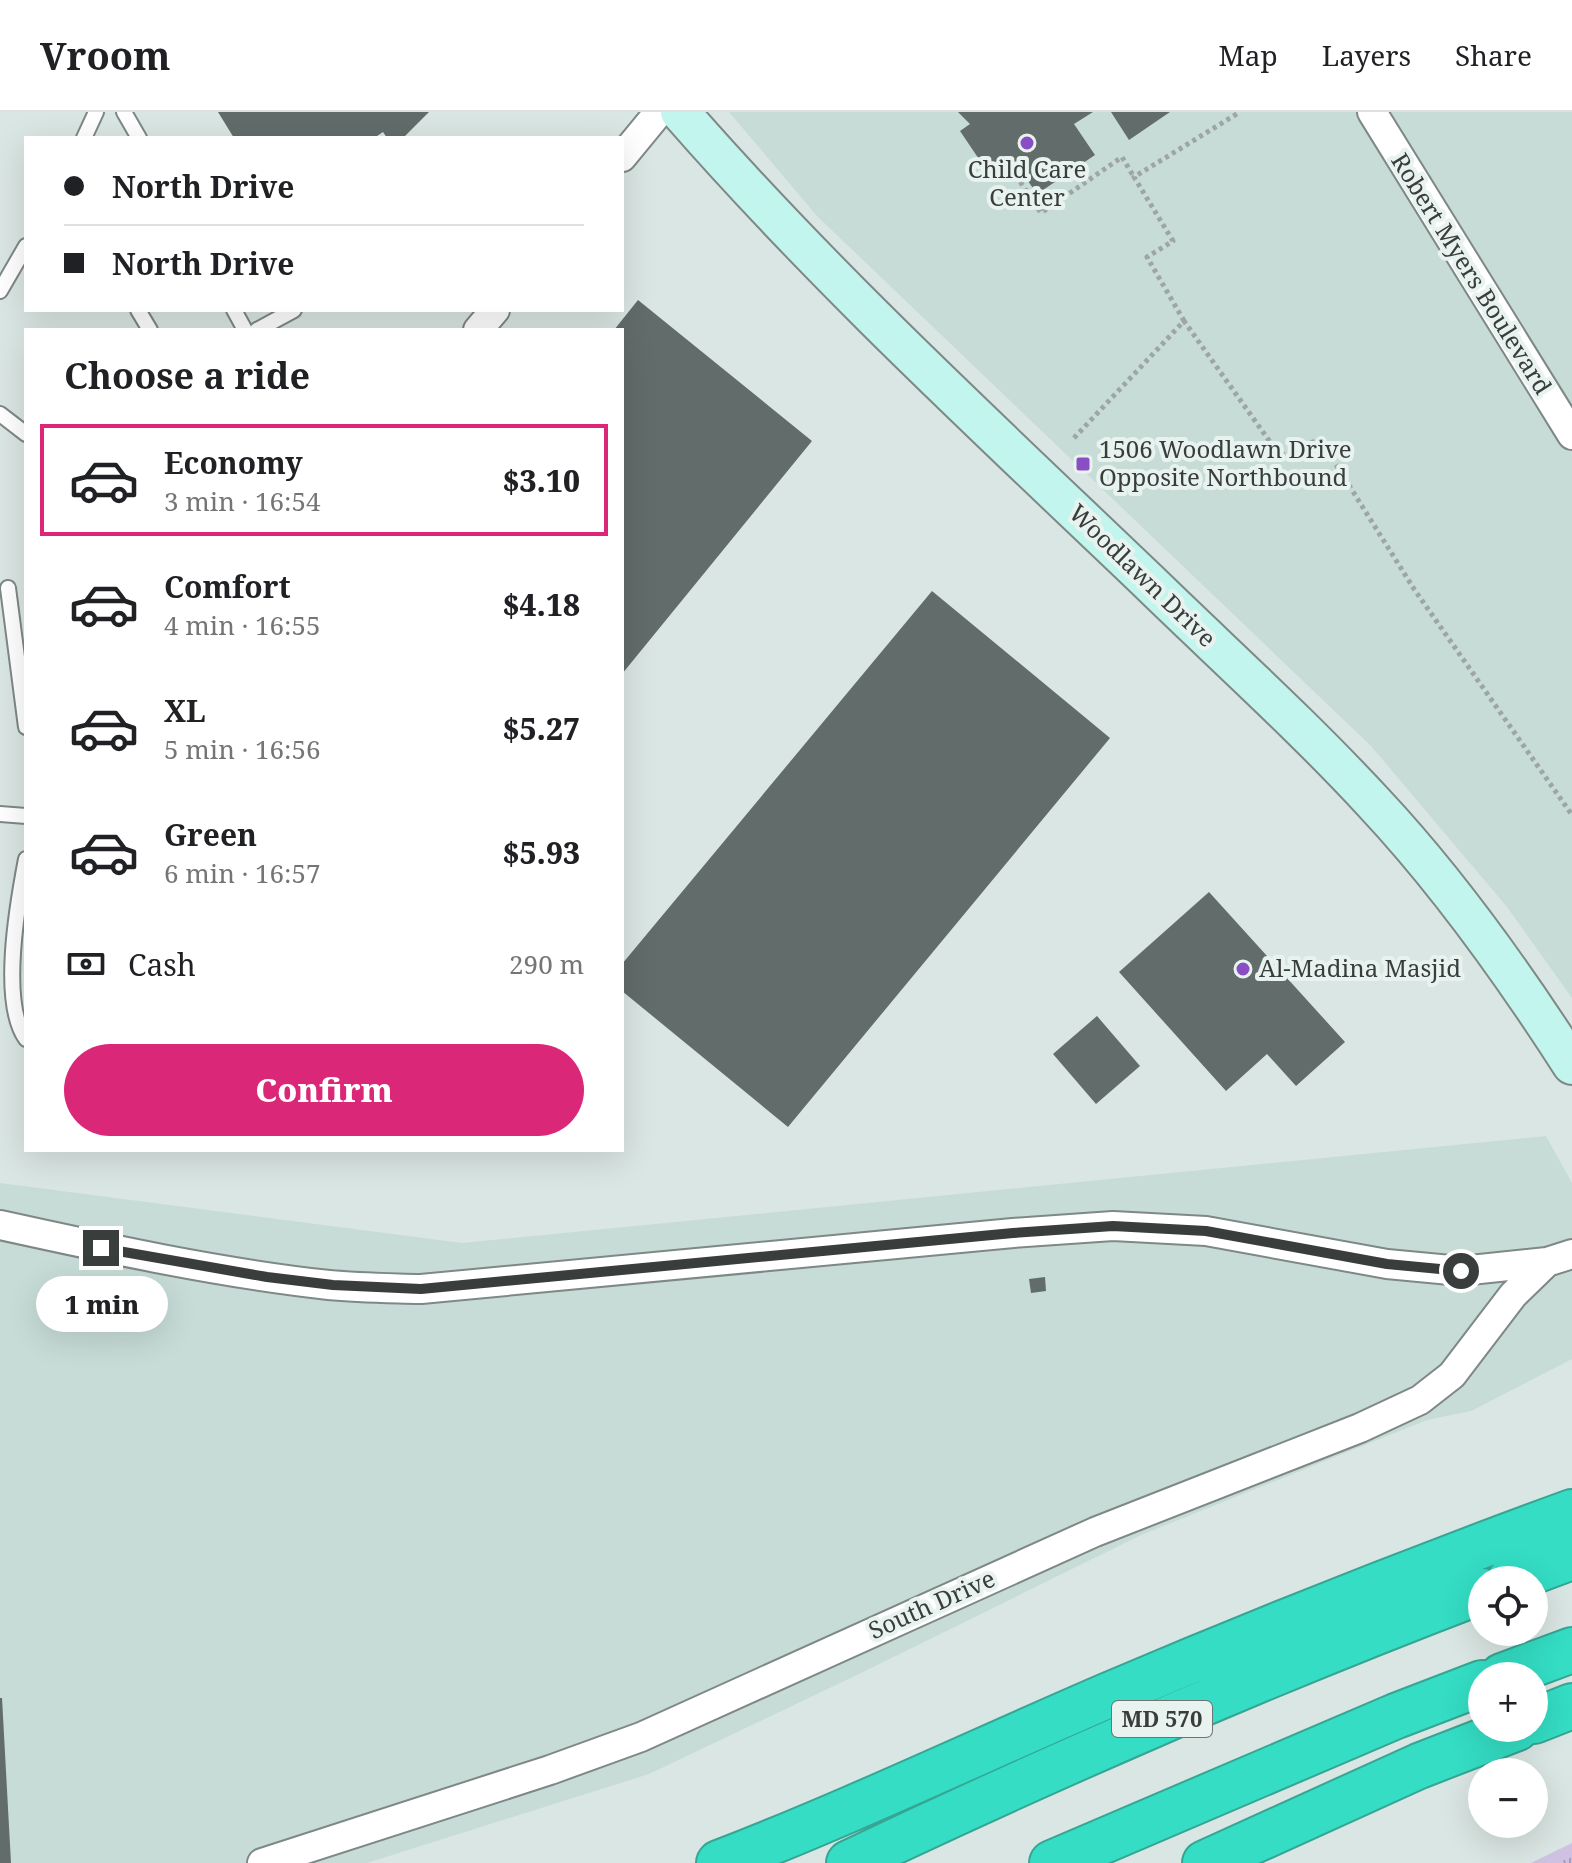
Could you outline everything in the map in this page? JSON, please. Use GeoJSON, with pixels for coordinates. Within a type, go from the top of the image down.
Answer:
{"type":"FeatureCollection","features":[{"type":"Feature","properties":{"kind":"highway"},"geometry":{"type":"LineString","coordinates":[[719,1863],[782,1839],[1111,1695],[1314,1611],[1572,1512]]}},
{"type":"Feature","properties":{"kind":"highway"},"geometry":{"type":"LineString","coordinates":[[1548,1566],[1572,1557]]}},
{"type":"Feature","properties":{"kind":"highway","name":"MD 570"},"geometry":{"type":"LineString","coordinates":[[849,1863],[1131,1733],[1361,1637],[1468,1596]]}},
{"type":"Feature","properties":{"kind":"highway"},"geometry":{"type":"LineString","coordinates":[[1540,1662],[1572,1650]]}},
{"type":"Feature","properties":{"kind":"highway"},"geometry":{"type":"LineString","coordinates":[[1052,1863],[1468,1688]]}},
{"type":"Feature","properties":{"kind":"highway"},"geometry":{"type":"LineString","coordinates":[[1548,1715],[1572,1706]]}},
{"type":"Feature","properties":{"kind":"highway"},"geometry":{"type":"LineString","coordinates":[[1205,1863],[1419,1766],[1481,1742]]}},
{"type":"Feature","properties":{"kind":"main road","name":"Woodlawn Drive"},"geometry":{"type":"LineString","coordinates":[[680,112],[812,257],[1291,719],[1375,804],[1448,890],[1496,953],[1572,1065]]}},
{"type":"Feature","properties":{"kind":"street"},"geometry":{"type":"LineString","coordinates":[[624,155],[659,112]]}},
{"type":"Feature","properties":{"kind":"street","name":"Robert Myers Boulevard"},"geometry":{"type":"LineString","coordinates":[[1372,112],[1572,435]]}},
{"type":"Feature","properties":{"kind":"street"},"geometry":{"type":"LineString","coordinates":[[480,328],[493,312]]}},
{"type":"Feature","properties":{"kind":"street"},"geometry":{"type":"LineString","coordinates":[[0,1225],[101,1248],[267,1277],[333,1285],[421,1289],[997,1234],[1113,1226],[1206,1231],[1387,1264],[1461,1271],[1560,1258]]}},
{"type":"Feature","properties":{"kind":"street","name":"South Drive"},"geometry":{"type":"LineString","coordinates":[[262,1863],[550,1770],[641,1737],[1095,1532],[1360,1428],[1420,1400],[1452,1375],[1513,1295],[1560,1258]]}},
{"type":"Feature","properties":{"kind":"lane"},"geometry":{"type":"LineString","coordinates":[[85,136],[96,112]]}},
{"type":"Feature","properties":{"kind":"lane"},"geometry":{"type":"LineString","coordinates":[[124,112],[138,136]]}},
{"type":"Feature","properties":{"kind":"lane"},"geometry":{"type":"LineString","coordinates":[[0,291],[24,249]]}},
{"type":"Feature","properties":{"kind":"lane"},"geometry":{"type":"LineString","coordinates":[[261,328],[290,312]]}},
{"type":"Feature","properties":{"kind":"lane"},"geometry":{"type":"LineString","coordinates":[[0,414],[24,432]]}},
{"type":"Feature","properties":{"kind":"lane"},"geometry":{"type":"LineString","coordinates":[[8,588],[24,712]]}},
{"type":"Feature","properties":{"kind":"lane"},"geometry":{"type":"LineString","coordinates":[[0,814],[24,816]]}},
{"type":"Feature","properties":{"kind":"lane"},"geometry":{"type":"LineString","coordinates":[[24,871],[5,985],[9,1013],[24,1036]]}},
{"type":"Feature","properties":{"kind":"path"},"geometry":{"type":"LineString","coordinates":[[1134,177],[1240,112]]}},
{"type":"Feature","properties":{"kind":"path"},"geometry":{"type":"LineString","coordinates":[[1007,162],[1041,213],[1122,157],[1173,241],[1147,257],[1184,321],[1280,456],[1320,439],[1414,589],[1572,815]]}},
{"type":"Feature","properties":{"kind":"path"},"geometry":{"type":"LineString","coordinates":[[1074,438],[1184,321]]}},
{"type":"Feature","properties":{"kind":"shaded area"},"geometry":{"type":"Polygon","coordinates":[[[729,112],[1572,112],[1572,998],[1507,907],[1371,746],[817,216],[729,112]]]}},
{"type":"Feature","properties":{"kind":"shaded area"},"geometry":{"type":"Polygon","coordinates":[[[1546,1136],[1572,1183],[1572,1359],[1471,1411],[1427,1420],[1141,1535],[649,1774],[367,1863],[0,1863],[0,1183],[462,1243],[1546,1136]]]}},
{"type":"Feature","properties":{"kind":"green space"},"geometry":{"type":"Polygon","coordinates":[[[1572,1843],[1572,1863],[1531,1863],[1572,1843]]]}},
{"type":"Feature","properties":{"kind":"building"},"geometry":{"type":"Polygon","coordinates":[[[218,112],[429,112],[405,136],[386,136],[383,132],[377,136],[233,136],[218,112]]]}},
{"type":"Feature","properties":{"kind":"building","name":"Child Care Center"},"geometry":{"type":"Polygon","coordinates":[[[958,112],[1093,112],[1074,124],[1095,155],[1037,194],[1012,158],[989,174],[960,131],[970,124],[958,112]]]}},
{"type":"Feature","properties":{"kind":"building","name":"Child Care Center"},"geometry":{"type":"Polygon","coordinates":[[[1111,112],[1170,112],[1129,140],[1111,112]]]}},
{"type":"Feature","properties":{"kind":"building"},"geometry":{"type":"Polygon","coordinates":[[[638,300],[812,441],[624,672],[624,328],[616,328],[638,300]]]}},
{"type":"Feature","properties":{"kind":"building"},"geometry":{"type":"Polygon","coordinates":[[[932,591],[1110,738],[788,1127],[624,993],[624,962],[932,591]]]}},
{"type":"Feature","properties":{"kind":"building"},"geometry":{"type":"Polygon","coordinates":[[[1209,892],[1345,1042],[1296,1086],[1267,1054],[1226,1091],[1119,972],[1209,892]]]}},
{"type":"Feature","properties":{"kind":"building"},"geometry":{"type":"Polygon","coordinates":[[[1097,1016],[1140,1066],[1096,1104],[1053,1054],[1097,1016]]]}},
{"type":"Feature","properties":{"kind":"building"},"geometry":{"type":"Polygon","coordinates":[[[1045,1277],[1046,1291],[1031,1293],[1029,1279],[1045,1277]]]}},
{"type":"Feature","properties":{"kind":"building"},"geometry":{"type":"Polygon","coordinates":[[[2,1698],[11,1863],[0,1863],[2,1698]]]}},
{"type":"Feature","properties":{"kind":"place","name":"Child Care Center"},"geometry":{"type":"Point","coordinates":[1027,143]}},
{"type":"Feature","properties":{"kind":"place","name":"1506 Woodlawn Drive Opposite Northbound"},"geometry":{"type":"Point","coordinates":[1083,464]}},
{"type":"Feature","properties":{"kind":"place","name":"Al-Madina Masjid"},"geometry":{"type":"Point","coordinates":[1243,969]}},
{"type":"Feature","properties":{"kind":"route"},"geometry":{"type":"LineString","coordinates":[[101,1248],[267,1277],[333,1285],[421,1289],[1113,1226],[1206,1231],[1387,1264],[1461,1271]]}}]}
